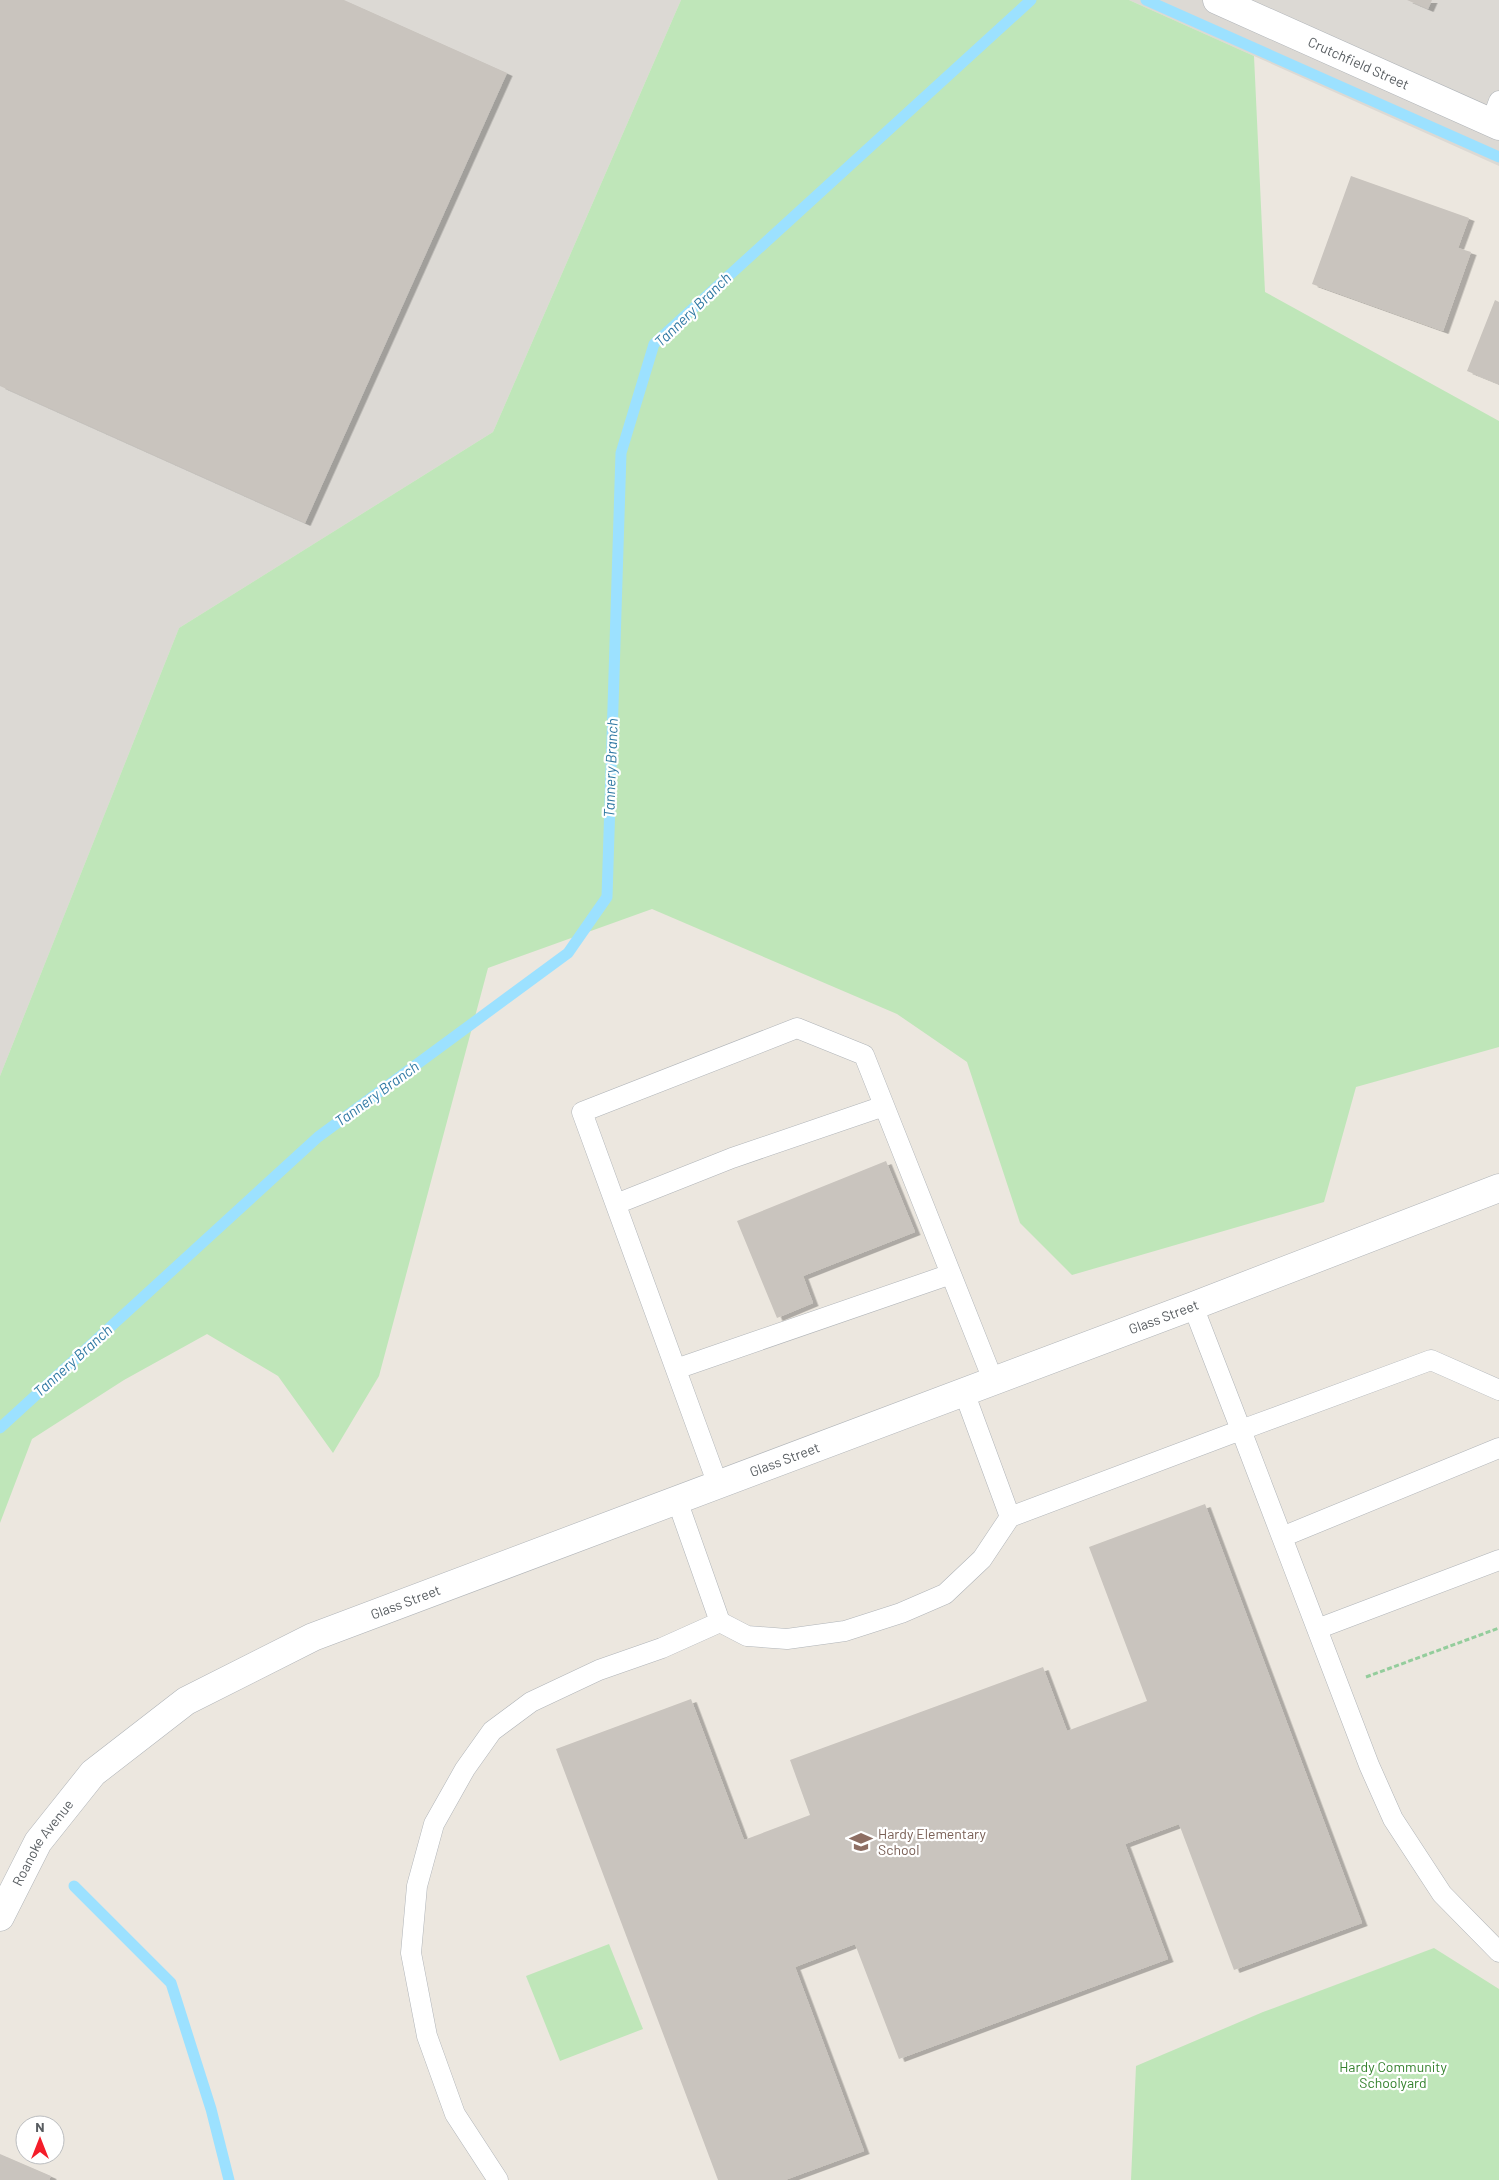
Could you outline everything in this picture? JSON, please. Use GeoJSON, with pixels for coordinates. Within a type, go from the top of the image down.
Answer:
{"type":"FeatureCollection","features":[{"type":"Feature","properties":{"kind":"street","name":"Crutchfield Street"},"geometry":{"type":"LineString","coordinates":[[1217,0],[1496,117]]}},
{"type":"Feature","properties":{"kind":"street","name":"Glass Street"},"geometry":{"type":"LineString","coordinates":[[93,1773],[186,1701],[313,1638],[1193,1306],[1499,1188]]}},
{"type":"Feature","properties":{"kind":"street","name":"Roanoke Avenue"},"geometry":{"type":"LineString","coordinates":[[0,1917],[38,1842],[93,1773]]}},
{"type":"Feature","properties":{"kind":"lane"},"geometry":{"type":"LineString","coordinates":[[718,1485],[582,1112],[797,1028],[864,1055],[993,1380]]}},
{"type":"Feature","properties":{"kind":"lane"},"geometry":{"type":"LineString","coordinates":[[616,1204],[732,1158],[884,1106]]}},
{"type":"Feature","properties":{"kind":"lane"},"geometry":{"type":"LineString","coordinates":[[676,1369],[952,1274]]}},
{"type":"Feature","properties":{"kind":"lane"},"geometry":{"type":"LineString","coordinates":[[1193,1306],[1369,1765],[1393,1819],[1442,1894],[1499,1952]]}},
{"type":"Feature","properties":{"kind":"lane"},"geometry":{"type":"LineString","coordinates":[[677,1500],[720,1622],[747,1636],[788,1639],[845,1631],[901,1613],[945,1594],[982,1559],[1010,1517],[1431,1360],[1499,1390]]}},
{"type":"Feature","properties":{"kind":"lane"},"geometry":{"type":"LineString","coordinates":[[964,1392],[1010,1517]]}},
{"type":"Feature","properties":{"kind":"lane"},"geometry":{"type":"LineString","coordinates":[[1282,1537],[1499,1448]]}},
{"type":"Feature","properties":{"kind":"lane"},"geometry":{"type":"LineString","coordinates":[[1317,1629],[1499,1560]]}},
{"type":"Feature","properties":{"kind":"lane"},"geometry":{"type":"LineString","coordinates":[[498,2180],[455,2114],[427,2036],[411,1953],[417,1886],[434,1824],[465,1769],[492,1732],[531,1702],[599,1670],[662,1648],[720,1622]]}},
{"type":"Feature","properties":{"kind":"path"},"geometry":{"type":"LineString","coordinates":[[1366,1678],[1499,1628]]}},
{"type":"Feature","properties":{"kind":"shaded area"},"geometry":{"type":"Polygon","coordinates":[[[0,0],[681,0],[493,432],[179,628],[0,1076],[0,0]]]}},
{"type":"Feature","properties":{"kind":"shaded area"},"geometry":{"type":"Polygon","coordinates":[[[1129,0],[1499,0],[1499,166],[1254,56],[1129,0]]]}},
{"type":"Feature","properties":{"kind":"green space"},"geometry":{"type":"Polygon","coordinates":[[[681,0],[1129,0],[1254,56],[1265,292],[1499,421],[1499,1047],[1356,1087],[1324,1202],[1072,1275],[1020,1223],[967,1062],[897,1014],[652,909],[488,968],[379,1376],[333,1453],[278,1376],[207,1334],[124,1380],[32,1439],[0,1523],[0,1076],[179,628],[493,432],[681,0]]]}},
{"type":"Feature","properties":{"kind":"green space"},"geometry":{"type":"Polygon","coordinates":[[[609,1944],[643,2029],[560,2061],[526,1976],[609,1944]]]}},
{"type":"Feature","properties":{"kind":"green space","name":"Hardy Community Schoolyard"},"geometry":{"type":"Polygon","coordinates":[[[1434,1948],[1499,1989],[1499,2180],[1131,2180],[1136,2066],[1263,2012],[1434,1948]]]}},
{"type":"Feature","properties":{"kind":"building"},"geometry":{"type":"Polygon","coordinates":[[[0,0],[344,0],[507,73],[305,523],[0,386],[0,0]]]}},
{"type":"Feature","properties":{"kind":"building"},"geometry":{"type":"Polygon","coordinates":[[[1407,0],[1432,0],[1428,9],[1407,0]]]}},
{"type":"Feature","properties":{"kind":"building"},"geometry":{"type":"Polygon","coordinates":[[[1351,176],[1469,218],[1458,248],[1471,252],[1443,331],[1312,284],[1351,176]]]}},
{"type":"Feature","properties":{"kind":"building"},"geometry":{"type":"Polygon","coordinates":[[[1495,300],[1499,302],[1499,384],[1467,371],[1495,300]]]}},
{"type":"Feature","properties":{"kind":"building"},"geometry":{"type":"Polygon","coordinates":[[[886,1161],[915,1232],[803,1276],[813,1303],[777,1318],[737,1221],[886,1161]]]}},
{"type":"Feature","properties":{"kind":"building","name":"Hardy Elementary School"},"geometry":{"type":"Polygon","coordinates":[[[1205,1504],[1362,1923],[1234,1970],[1179,1824],[1125,1844],[1168,1959],[899,2059],[855,1944],[795,1967],[864,2151],[785,2180],[718,2180],[556,1749],[691,1699],[744,1840],[810,1815],[790,1760],[1043,1667],[1067,1731],[1147,1701],[1089,1547],[1205,1504]]]}},
{"type":"Feature","properties":{"kind":"building"},"geometry":{"type":"Polygon","coordinates":[[[0,2154],[15,2160],[15,2165],[26,2165],[51,2176],[49,2180],[0,2180],[0,2154]]]}},
{"type":"Feature","properties":{"kind":"waterway","name":"Tannery Branch"},"geometry":{"type":"LineString","coordinates":[[0,1428],[318,1137],[568,953],[607,897],[621,453],[654,344],[1031,0]]}},
{"type":"Feature","properties":{"kind":"waterway"},"geometry":{"type":"LineString","coordinates":[[1146,0],[1499,157]]}},
{"type":"Feature","properties":{"kind":"waterway"},"geometry":{"type":"LineString","coordinates":[[74,1886],[171,1983],[211,2109],[229,2180]]}},
{"type":"Feature","properties":{"kind":"place","name":"Hardy Elementary School"},"geometry":{"type":"Point","coordinates":[861,1842]}}]}
